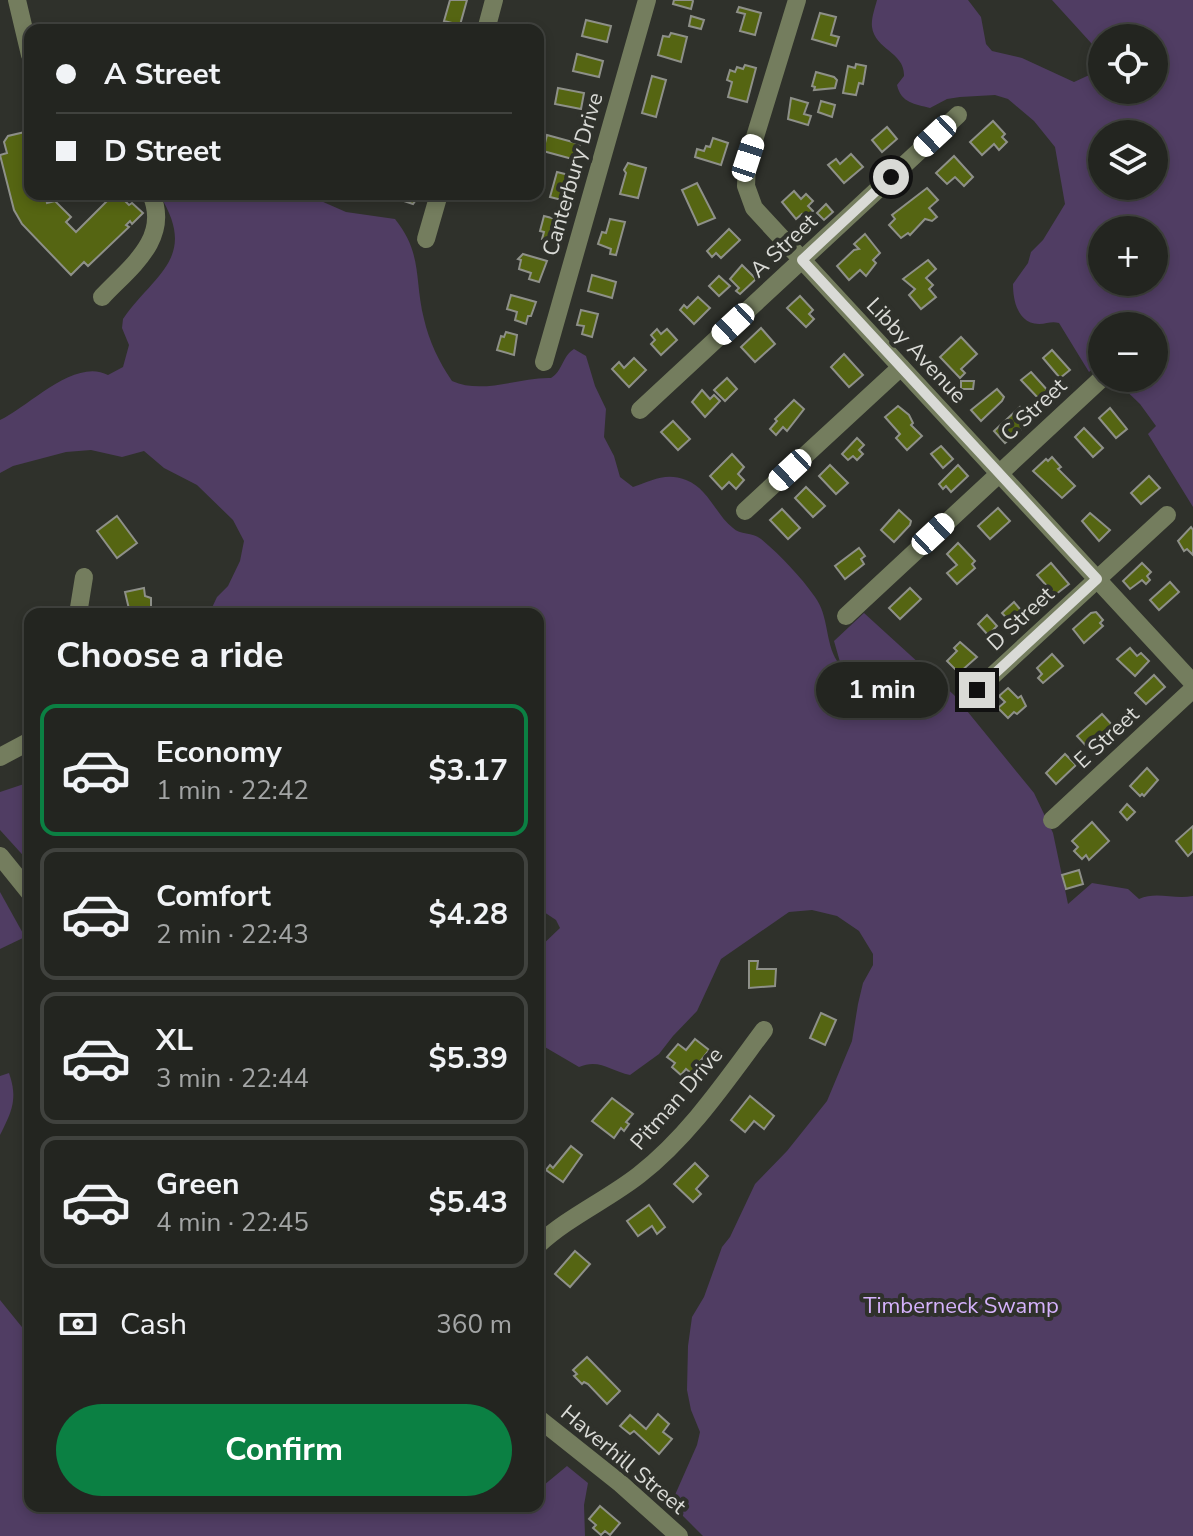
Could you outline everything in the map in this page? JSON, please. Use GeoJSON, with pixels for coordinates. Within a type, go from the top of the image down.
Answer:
{"type":"FeatureCollection","features":[{"type":"Feature","properties":{"kind":"street"},"geometry":{"type":"LineString","coordinates":[[17,0],[24,30]]}},
{"type":"Feature","properties":{"kind":"street"},"geometry":{"type":"LineString","coordinates":[[488,24],[494,0]]}},
{"type":"Feature","properties":{"kind":"street","name":"Canterbury Drive"},"geometry":{"type":"LineString","coordinates":[[544,362],[647,0]]}},
{"type":"Feature","properties":{"kind":"street","name":"Libby Avenue"},"geometry":{"type":"LineString","coordinates":[[797,0],[745,175],[747,192],[754,208],[1193,686]]}},
{"type":"Feature","properties":{"kind":"street","name":"A Street"},"geometry":{"type":"LineString","coordinates":[[640,410],[958,115]]}},
{"type":"Feature","properties":{"kind":"street"},"geometry":{"type":"LineString","coordinates":[[102,297],[152,242],[157,217],[153,200]]}},
{"type":"Feature","properties":{"kind":"street"},"geometry":{"type":"LineString","coordinates":[[426,239],[437,200]]}},
{"type":"Feature","properties":{"kind":"street"},"geometry":{"type":"LineString","coordinates":[[745,511],[901,367]]}},
{"type":"Feature","properties":{"kind":"street","name":"C Street"},"geometry":{"type":"LineString","coordinates":[[846,616],[1088,391]]}},
{"type":"Feature","properties":{"kind":"street","name":"D Street"},"geometry":{"type":"LineString","coordinates":[[977,690],[1167,515]]}},
{"type":"Feature","properties":{"kind":"street"},"geometry":{"type":"LineString","coordinates":[[79,608],[84,577]]}},
{"type":"Feature","properties":{"kind":"street","name":"E Street"},"geometry":{"type":"LineString","coordinates":[[1052,820],[1193,686]]}},
{"type":"Feature","properties":{"kind":"street"},"geometry":{"type":"LineString","coordinates":[[0,757],[24,744]]}},
{"type":"Feature","properties":{"kind":"street"},"geometry":{"type":"LineString","coordinates":[[0,856],[24,886]]}},
{"type":"Feature","properties":{"kind":"street","name":"Pitman Drive"},"geometry":{"type":"LineString","coordinates":[[544,1240],[656,1160],[694,1120],[764,1030]]}},
{"type":"Feature","properties":{"kind":"street","name":"Haverhill Street"},"geometry":{"type":"LineString","coordinates":[[544,1423],[621,1484],[679,1536]]}},
{"type":"Feature","properties":{"kind":"green space"},"geometry":{"type":"Polygon","coordinates":[[[877,0],[968,0],[981,17],[986,44],[992,51],[1022,58],[1074,82],[1088,76],[1088,104],[1168,104],[1168,24],[1088,24],[1088,40],[1052,0],[1193,0],[1193,507],[1148,434],[1156,426],[1128,392],[1168,392],[1168,312],[1088,312],[1088,370],[1059,323],[1032,323],[1022,316],[1014,297],[1013,284],[1065,204],[1055,147],[1034,121],[1008,99],[995,95],[960,97],[947,99],[930,108],[905,99],[897,85],[904,76],[903,68],[874,35],[873,17],[877,0]]]}},
{"type":"Feature","properties":{"kind":"green space","name":"Timberneck Swamp"},"geometry":{"type":"Polygon","coordinates":[[[162,200],[319,200],[346,212],[395,219],[414,255],[429,335],[452,381],[489,386],[551,378],[574,349],[586,356],[606,409],[604,437],[620,477],[633,487],[665,477],[686,480],[706,495],[733,528],[761,539],[790,566],[815,597],[823,612],[830,646],[837,661],[840,662],[834,641],[864,613],[954,695],[1034,793],[1053,833],[1068,904],[1092,883],[1128,889],[1139,899],[1193,896],[1193,1536],[703,1536],[671,1504],[700,1432],[687,1390],[692,1317],[704,1297],[722,1247],[730,1237],[755,1184],[787,1151],[827,1101],[852,1041],[863,983],[873,965],[873,954],[859,931],[837,916],[812,910],[789,912],[721,959],[697,1011],[659,1054],[630,1075],[593,1064],[579,1067],[544,1047],[544,943],[560,928],[556,920],[544,912],[544,608],[212,608],[228,586],[240,561],[244,541],[233,520],[197,485],[164,468],[144,451],[122,457],[91,450],[66,452],[13,466],[0,473],[0,420],[67,378],[95,371],[108,375],[123,367],[129,345],[122,328],[123,319],[159,276],[174,250],[175,234],[162,200]]]}},
{"type":"Feature","properties":{"kind":"green space"},"geometry":{"type":"Polygon","coordinates":[[[24,784],[24,856],[0,830],[0,792],[24,784]]]}},
{"type":"Feature","properties":{"kind":"green space"},"geometry":{"type":"Polygon","coordinates":[[[0,892],[24,937],[0,949],[0,892]]]}},
{"type":"Feature","properties":{"kind":"green space"},"geometry":{"type":"Polygon","coordinates":[[[9,1073],[12,1105],[0,1135],[0,1076],[9,1073]]]}},
{"type":"Feature","properties":{"kind":"green space"},"geometry":{"type":"Polygon","coordinates":[[[0,1300],[24,1330],[24,1512],[544,1512],[544,1485],[567,1466],[588,1483],[584,1505],[585,1536],[0,1536],[0,1300]]]}},
{"type":"Feature","properties":{"kind":"building"},"geometry":{"type":"Polygon","coordinates":[[[450,0],[467,0],[460,24],[444,21],[450,0]]]}},
{"type":"Feature","properties":{"kind":"building"},"geometry":{"type":"Polygon","coordinates":[[[674,0],[692,0],[691,9],[673,4],[674,0]]]}},
{"type":"Feature","properties":{"kind":"building"},"geometry":{"type":"Polygon","coordinates":[[[739,7],[761,13],[755,35],[740,31],[745,14],[737,12],[739,7]]]}},
{"type":"Feature","properties":{"kind":"building"},"geometry":{"type":"Polygon","coordinates":[[[820,13],[836,17],[831,35],[839,37],[836,46],[812,39],[820,13]]]}},
{"type":"Feature","properties":{"kind":"building"},"geometry":{"type":"Polygon","coordinates":[[[691,16],[704,20],[701,29],[689,26],[691,16]]]}},
{"type":"Feature","properties":{"kind":"building"},"geometry":{"type":"Polygon","coordinates":[[[586,20],[611,26],[607,42],[582,36],[586,20]]]}},
{"type":"Feature","properties":{"kind":"building"},"geometry":{"type":"Polygon","coordinates":[[[671,33],[687,37],[681,62],[658,55],[663,36],[669,37],[671,33]]]}},
{"type":"Feature","properties":{"kind":"building"},"geometry":{"type":"Polygon","coordinates":[[[577,54],[603,61],[599,77],[573,71],[577,54]]]}},
{"type":"Feature","properties":{"kind":"building"},"geometry":{"type":"Polygon","coordinates":[[[856,64],[866,66],[863,84],[859,83],[856,95],[843,93],[848,66],[855,68],[856,64]]]}},
{"type":"Feature","properties":{"kind":"building"},"geometry":{"type":"Polygon","coordinates":[[[745,65],[756,68],[747,102],[728,97],[732,82],[727,80],[730,70],[735,72],[737,67],[743,69],[745,65]]]}},
{"type":"Feature","properties":{"kind":"building"},"geometry":{"type":"Polygon","coordinates":[[[816,72],[834,77],[837,80],[835,88],[814,90],[812,86],[816,72]]]}},
{"type":"Feature","properties":{"kind":"building"},"geometry":{"type":"Polygon","coordinates":[[[652,76],[666,80],[656,117],[642,113],[652,76]]]}},
{"type":"Feature","properties":{"kind":"building"},"geometry":{"type":"Polygon","coordinates":[[[558,88],[584,93],[581,109],[555,104],[558,88]]]}},
{"type":"Feature","properties":{"kind":"building"},"geometry":{"type":"Polygon","coordinates":[[[791,98],[808,103],[804,114],[811,116],[808,125],[788,119],[791,98]]]}},
{"type":"Feature","properties":{"kind":"building"},"geometry":{"type":"Polygon","coordinates":[[[821,101],[835,105],[832,117],[818,112],[821,101]]]}},
{"type":"Feature","properties":{"kind":"building"},"geometry":{"type":"Polygon","coordinates":[[[993,121],[1005,134],[1002,137],[1007,142],[999,150],[994,144],[982,155],[970,142],[993,121]]]}},
{"type":"Feature","properties":{"kind":"building"},"geometry":{"type":"Polygon","coordinates":[[[887,127],[897,139],[882,152],[872,140],[887,127]]]}},
{"type":"Feature","properties":{"kind":"building"},"geometry":{"type":"Polygon","coordinates":[[[24,132],[24,200],[55,201],[71,217],[66,222],[76,232],[108,200],[124,200],[143,213],[132,224],[130,221],[126,225],[129,227],[88,266],[84,262],[71,275],[22,224],[14,210],[0,155],[7,153],[4,142],[8,136],[24,132]]]}},
{"type":"Feature","properties":{"kind":"building"},"geometry":{"type":"Polygon","coordinates":[[[547,135],[580,144],[576,160],[544,151],[547,135]]]}},
{"type":"Feature","properties":{"kind":"building"},"geometry":{"type":"Polygon","coordinates":[[[713,138],[728,143],[721,165],[695,157],[697,149],[704,151],[706,146],[710,147],[713,138]]]}},
{"type":"Feature","properties":{"kind":"building"},"geometry":{"type":"Polygon","coordinates":[[[851,154],[863,167],[844,183],[828,165],[836,159],[840,164],[851,154]]]}},
{"type":"Feature","properties":{"kind":"building"},"geometry":{"type":"Polygon","coordinates":[[[954,156],[973,177],[964,186],[955,177],[947,184],[936,173],[954,156]]]}},
{"type":"Feature","properties":{"kind":"building"},"geometry":{"type":"Polygon","coordinates":[[[628,163],[646,168],[638,198],[620,194],[628,163]]]}},
{"type":"Feature","properties":{"kind":"building"},"geometry":{"type":"Polygon","coordinates":[[[557,172],[573,176],[572,181],[576,182],[573,191],[565,189],[562,200],[550,197],[557,172]]]}},
{"type":"Feature","properties":{"kind":"building"},"geometry":{"type":"Polygon","coordinates":[[[697,183],[715,218],[698,225],[682,190],[697,183]]]}},
{"type":"Feature","properties":{"kind":"building"},"geometry":{"type":"Polygon","coordinates":[[[927,188],[938,200],[929,208],[937,217],[932,221],[925,219],[910,235],[908,233],[901,238],[889,225],[895,219],[892,215],[927,188]]]}},
{"type":"Feature","properties":{"kind":"building"},"geometry":{"type":"Polygon","coordinates":[[[794,191],[801,199],[806,194],[813,201],[808,206],[813,211],[805,218],[802,214],[796,219],[782,202],[794,191]]]}},
{"type":"Feature","properties":{"kind":"building"},"geometry":{"type":"Polygon","coordinates":[[[826,204],[833,212],[824,220],[817,213],[826,204]]]}},
{"type":"Feature","properties":{"kind":"building"},"geometry":{"type":"Polygon","coordinates":[[[544,216],[560,220],[556,235],[551,234],[549,241],[542,239],[544,232],[540,231],[544,216]]]}},
{"type":"Feature","properties":{"kind":"building"},"geometry":{"type":"Polygon","coordinates":[[[610,219],[625,222],[616,255],[610,254],[611,249],[598,244],[602,232],[606,233],[610,219]]]}},
{"type":"Feature","properties":{"kind":"building"},"geometry":{"type":"Polygon","coordinates":[[[729,229],[740,240],[721,258],[716,253],[712,257],[707,251],[729,229]]]}},
{"type":"Feature","properties":{"kind":"building"},"geometry":{"type":"Polygon","coordinates":[[[865,234],[880,253],[866,276],[860,270],[849,280],[837,266],[859,249],[854,244],[865,234]]]}},
{"type":"Feature","properties":{"kind":"building"},"geometry":{"type":"Polygon","coordinates":[[[523,254],[547,261],[539,282],[529,279],[531,273],[519,269],[521,260],[518,259],[523,254]]]}},
{"type":"Feature","properties":{"kind":"building"},"geometry":{"type":"Polygon","coordinates":[[[928,260],[936,269],[926,278],[933,285],[929,289],[936,297],[921,309],[909,295],[915,289],[903,279],[928,260]]]}},
{"type":"Feature","properties":{"kind":"building"},"geometry":{"type":"Polygon","coordinates":[[[742,265],[756,279],[740,294],[736,291],[739,288],[730,279],[742,265]]]}},
{"type":"Feature","properties":{"kind":"building"},"geometry":{"type":"Polygon","coordinates":[[[592,275],[616,282],[612,298],[588,291],[592,275]]]}},
{"type":"Feature","properties":{"kind":"building"},"geometry":{"type":"Polygon","coordinates":[[[719,276],[730,286],[719,296],[709,286],[719,276]]]}},
{"type":"Feature","properties":{"kind":"building"},"geometry":{"type":"Polygon","coordinates":[[[511,295],[536,302],[526,324],[515,320],[517,312],[507,309],[511,295]]]}},
{"type":"Feature","properties":{"kind":"building"},"geometry":{"type":"Polygon","coordinates":[[[800,296],[813,310],[809,314],[814,319],[806,327],[787,308],[800,296]]]}},
{"type":"Feature","properties":{"kind":"building"},"geometry":{"type":"Polygon","coordinates":[[[698,297],[710,308],[694,324],[680,310],[684,305],[687,308],[698,297]]]}},
{"type":"Feature","properties":{"kind":"building"},"geometry":{"type":"Polygon","coordinates":[[[581,310],[598,314],[592,337],[582,334],[584,326],[577,325],[581,310]]]}},
{"type":"Feature","properties":{"kind":"building"},"geometry":{"type":"Polygon","coordinates":[[[761,328],[775,344],[755,362],[741,347],[761,328]]]}},
{"type":"Feature","properties":{"kind":"building"},"geometry":{"type":"Polygon","coordinates":[[[657,329],[661,334],[667,329],[677,340],[661,355],[651,344],[655,340],[651,335],[657,329]]]}},
{"type":"Feature","properties":{"kind":"building"},"geometry":{"type":"Polygon","coordinates":[[[506,332],[517,335],[514,355],[497,350],[501,336],[504,337],[506,332]]]}},
{"type":"Feature","properties":{"kind":"building"},"geometry":{"type":"Polygon","coordinates":[[[961,337],[977,354],[961,369],[965,373],[960,378],[940,357],[961,337]]]}},
{"type":"Feature","properties":{"kind":"building"},"geometry":{"type":"Polygon","coordinates":[[[1052,350],[1070,370],[1060,378],[1043,358],[1052,350]]]}},
{"type":"Feature","properties":{"kind":"building"},"geometry":{"type":"Polygon","coordinates":[[[844,354],[863,375],[849,387],[831,367],[844,354]]]}},
{"type":"Feature","properties":{"kind":"building"},"geometry":{"type":"Polygon","coordinates":[[[634,358],[646,370],[629,387],[612,369],[619,362],[624,368],[634,358]]]}},
{"type":"Feature","properties":{"kind":"building"},"geometry":{"type":"Polygon","coordinates":[[[1031,372],[1049,392],[1040,400],[1021,380],[1031,372]]]}},
{"type":"Feature","properties":{"kind":"building"},"geometry":{"type":"Polygon","coordinates":[[[727,378],[737,389],[725,401],[714,390],[727,378]]]}},
{"type":"Feature","properties":{"kind":"building"},"geometry":{"type":"Polygon","coordinates":[[[961,381],[974,381],[973,389],[961,389],[961,381]]]}},
{"type":"Feature","properties":{"kind":"building"},"geometry":{"type":"Polygon","coordinates":[[[997,389],[1004,397],[1002,401],[981,421],[971,410],[997,389]]]}},
{"type":"Feature","properties":{"kind":"building"},"geometry":{"type":"Polygon","coordinates":[[[702,390],[710,399],[714,395],[720,401],[705,417],[692,402],[702,390]]]}},
{"type":"Feature","properties":{"kind":"building"},"geometry":{"type":"Polygon","coordinates":[[[794,400],[804,409],[787,431],[783,427],[776,435],[770,429],[777,421],[775,419],[794,400]]]}},
{"type":"Feature","properties":{"kind":"building"},"geometry":{"type":"Polygon","coordinates":[[[898,406],[909,415],[911,425],[922,436],[907,450],[896,438],[900,434],[885,417],[898,406]]]}},
{"type":"Feature","properties":{"kind":"building"},"geometry":{"type":"Polygon","coordinates":[[[1020,407],[1028,416],[1023,421],[1026,425],[1005,443],[994,431],[1020,407]]]}},
{"type":"Feature","properties":{"kind":"building"},"geometry":{"type":"Polygon","coordinates":[[[1110,408],[1127,429],[1116,438],[1099,418],[1110,408]]]}},
{"type":"Feature","properties":{"kind":"building"},"geometry":{"type":"Polygon","coordinates":[[[673,421],[690,439],[678,450],[661,432],[673,421]]]}},
{"type":"Feature","properties":{"kind":"building"},"geometry":{"type":"Polygon","coordinates":[[[1084,428],[1103,448],[1093,457],[1075,437],[1084,428]]]}},
{"type":"Feature","properties":{"kind":"building"},"geometry":{"type":"Polygon","coordinates":[[[857,438],[864,445],[859,450],[863,454],[857,460],[853,456],[848,460],[842,454],[857,438]]]}},
{"type":"Feature","properties":{"kind":"building"},"geometry":{"type":"Polygon","coordinates":[[[941,446],[953,459],[943,468],[931,454],[941,446]]]}},
{"type":"Feature","properties":{"kind":"building"},"geometry":{"type":"Polygon","coordinates":[[[732,454],[744,467],[738,474],[744,480],[736,489],[729,482],[722,489],[710,476],[732,454]]]}},
{"type":"Feature","properties":{"kind":"building"},"geometry":{"type":"Polygon","coordinates":[[[1052,457],[1061,467],[1058,469],[1075,486],[1062,498],[1033,471],[1052,457]]]}},
{"type":"Feature","properties":{"kind":"building"},"geometry":{"type":"Polygon","coordinates":[[[830,465],[848,483],[836,494],[819,476],[830,465]]]}},
{"type":"Feature","properties":{"kind":"building"},"geometry":{"type":"Polygon","coordinates":[[[958,465],[968,476],[951,492],[946,486],[943,489],[939,484],[958,465]]]}},
{"type":"Feature","properties":{"kind":"building"},"geometry":{"type":"Polygon","coordinates":[[[1149,476],[1160,488],[1141,504],[1131,493],[1149,476]]]}},
{"type":"Feature","properties":{"kind":"building"},"geometry":{"type":"Polygon","coordinates":[[[806,487],[825,506],[813,517],[795,498],[806,487]]]}},
{"type":"Feature","properties":{"kind":"building"},"geometry":{"type":"Polygon","coordinates":[[[998,508],[1010,521],[990,539],[978,526],[998,508]]]}},
{"type":"Feature","properties":{"kind":"building"},"geometry":{"type":"Polygon","coordinates":[[[782,509],[800,528],[788,539],[770,520],[782,509]]]}},
{"type":"Feature","properties":{"kind":"building"},"geometry":{"type":"Polygon","coordinates":[[[899,510],[911,521],[894,542],[881,530],[899,510]]]}},
{"type":"Feature","properties":{"kind":"building"},"geometry":{"type":"Polygon","coordinates":[[[1090,513],[1110,530],[1099,541],[1082,521],[1090,513]]]}},
{"type":"Feature","properties":{"kind":"building"},"geometry":{"type":"Polygon","coordinates":[[[117,516],[137,543],[117,558],[97,531],[117,516]]]}},
{"type":"Feature","properties":{"kind":"building"},"geometry":{"type":"Polygon","coordinates":[[[1191,527],[1193,555],[1187,549],[1184,551],[1178,541],[1191,527]]]}},
{"type":"Feature","properties":{"kind":"building"},"geometry":{"type":"Polygon","coordinates":[[[958,543],[975,561],[972,564],[975,568],[957,584],[947,573],[957,565],[947,554],[958,543]]]}},
{"type":"Feature","properties":{"kind":"building"},"geometry":{"type":"Polygon","coordinates":[[[859,548],[865,556],[861,559],[864,564],[845,579],[835,566],[859,548]]]}},
{"type":"Feature","properties":{"kind":"building"},"geometry":{"type":"Polygon","coordinates":[[[1051,563],[1069,584],[1055,595],[1037,575],[1051,563]]]}},
{"type":"Feature","properties":{"kind":"building"},"geometry":{"type":"Polygon","coordinates":[[[1142,563],[1151,572],[1147,576],[1150,580],[1146,584],[1142,580],[1130,589],[1123,581],[1142,563]]]}},
{"type":"Feature","properties":{"kind":"building"},"geometry":{"type":"Polygon","coordinates":[[[1170,582],[1179,592],[1159,610],[1150,600],[1170,582]]]}},
{"type":"Feature","properties":{"kind":"building"},"geometry":{"type":"Polygon","coordinates":[[[144,588],[145,596],[151,598],[151,608],[129,608],[125,592],[144,588]]]}},
{"type":"Feature","properties":{"kind":"building"},"geometry":{"type":"Polygon","coordinates":[[[910,588],[921,599],[900,619],[889,608],[910,588]]]}},
{"type":"Feature","properties":{"kind":"building"},"geometry":{"type":"Polygon","coordinates":[[[1014,602],[1025,615],[1013,625],[1002,613],[1014,602]]]}},
{"type":"Feature","properties":{"kind":"building"},"geometry":{"type":"Polygon","coordinates":[[[1096,612],[1103,620],[1100,623],[1103,626],[1084,643],[1073,629],[1096,612]]]}},
{"type":"Feature","properties":{"kind":"building"},"geometry":{"type":"Polygon","coordinates":[[[987,615],[997,626],[988,635],[978,624],[987,615]]]}},
{"type":"Feature","properties":{"kind":"building"},"geometry":{"type":"Polygon","coordinates":[[[960,642],[977,657],[959,673],[947,661],[957,651],[954,648],[960,642]]]}},
{"type":"Feature","properties":{"kind":"building"},"geometry":{"type":"Polygon","coordinates":[[[1130,648],[1137,656],[1141,653],[1149,661],[1135,676],[1117,659],[1130,648]]]}},
{"type":"Feature","properties":{"kind":"building"},"geometry":{"type":"Polygon","coordinates":[[[1052,654],[1063,666],[1043,683],[1038,678],[1042,674],[1037,668],[1052,654]]]}},
{"type":"Feature","properties":{"kind":"building"},"geometry":{"type":"Polygon","coordinates":[[[1154,675],[1165,687],[1146,704],[1135,693],[1154,675]]]}},
{"type":"Feature","properties":{"kind":"building"},"geometry":{"type":"Polygon","coordinates":[[[1008,688],[1018,698],[1021,696],[1026,706],[1008,718],[998,708],[1005,702],[999,696],[1008,688]]]}},
{"type":"Feature","properties":{"kind":"building"},"geometry":{"type":"Polygon","coordinates":[[[1102,714],[1115,728],[1088,748],[1077,736],[1102,714]]]}},
{"type":"Feature","properties":{"kind":"building"},"geometry":{"type":"Polygon","coordinates":[[[1065,754],[1076,765],[1056,784],[1046,773],[1065,754]]]}},
{"type":"Feature","properties":{"kind":"building"},"geometry":{"type":"Polygon","coordinates":[[[1147,768],[1158,780],[1144,796],[1140,796],[1130,786],[1147,768]]]}},
{"type":"Feature","properties":{"kind":"building"},"geometry":{"type":"Polygon","coordinates":[[[1127,804],[1135,812],[1127,820],[1120,812],[1127,804]]]}},
{"type":"Feature","properties":{"kind":"building"},"geometry":{"type":"Polygon","coordinates":[[[1092,822],[1109,841],[1089,860],[1086,855],[1082,859],[1074,851],[1078,847],[1072,841],[1092,822]]]}},
{"type":"Feature","properties":{"kind":"building"},"geometry":{"type":"Polygon","coordinates":[[[1193,826],[1193,851],[1188,856],[1176,841],[1193,826]]]}},
{"type":"Feature","properties":{"kind":"building"},"geometry":{"type":"Polygon","coordinates":[[[1079,870],[1083,884],[1066,889],[1062,875],[1079,870]]]}},
{"type":"Feature","properties":{"kind":"building"},"geometry":{"type":"Polygon","coordinates":[[[749,961],[758,961],[757,969],[776,969],[775,986],[749,988],[749,961]]]}},
{"type":"Feature","properties":{"kind":"building"},"geometry":{"type":"Polygon","coordinates":[[[821,1013],[836,1020],[825,1045],[810,1038],[821,1013]]]}},
{"type":"Feature","properties":{"kind":"building"},"geometry":{"type":"Polygon","coordinates":[[[695,1039],[709,1050],[691,1073],[686,1069],[681,1075],[672,1067],[675,1063],[667,1057],[678,1044],[686,1050],[695,1039]]]}},
{"type":"Feature","properties":{"kind":"building"},"geometry":{"type":"Polygon","coordinates":[[[750,1096],[774,1116],[764,1129],[754,1121],[745,1132],[731,1120],[750,1096]]]}},
{"type":"Feature","properties":{"kind":"building"},"geometry":{"type":"Polygon","coordinates":[[[612,1098],[633,1114],[626,1122],[629,1124],[624,1131],[621,1128],[614,1138],[592,1121],[612,1098]]]}},
{"type":"Feature","properties":{"kind":"building"},"geometry":{"type":"Polygon","coordinates":[[[571,1146],[582,1155],[563,1182],[546,1170],[550,1165],[553,1168],[571,1146]]]}},
{"type":"Feature","properties":{"kind":"building"},"geometry":{"type":"Polygon","coordinates":[[[695,1163],[708,1176],[696,1189],[701,1194],[693,1202],[674,1184],[695,1163]]]}},
{"type":"Feature","properties":{"kind":"building"},"geometry":{"type":"Polygon","coordinates":[[[649,1205],[665,1227],[657,1234],[652,1226],[638,1236],[627,1221],[649,1205]]]}},
{"type":"Feature","properties":{"kind":"building"},"geometry":{"type":"Polygon","coordinates":[[[575,1251],[590,1264],[570,1287],[555,1274],[575,1251]]]}},
{"type":"Feature","properties":{"kind":"building"},"geometry":{"type":"Polygon","coordinates":[[[587,1357],[620,1391],[607,1404],[588,1384],[582,1384],[574,1376],[577,1374],[573,1370],[587,1357]]]}},
{"type":"Feature","properties":{"kind":"building"},"geometry":{"type":"Polygon","coordinates":[[[658,1414],[669,1424],[663,1432],[672,1439],[659,1454],[634,1431],[630,1434],[620,1426],[630,1415],[646,1429],[658,1414]]]}},
{"type":"Feature","properties":{"kind":"building"},"geometry":{"type":"Polygon","coordinates":[[[600,1506],[620,1523],[610,1535],[605,1531],[601,1535],[589,1519],[600,1506]]]}},
{"type":"Feature","properties":{"kind":"route"},"geometry":{"type":"LineString","coordinates":[[891,177],[802,260],[1097,579],[977,690]]}}]}
